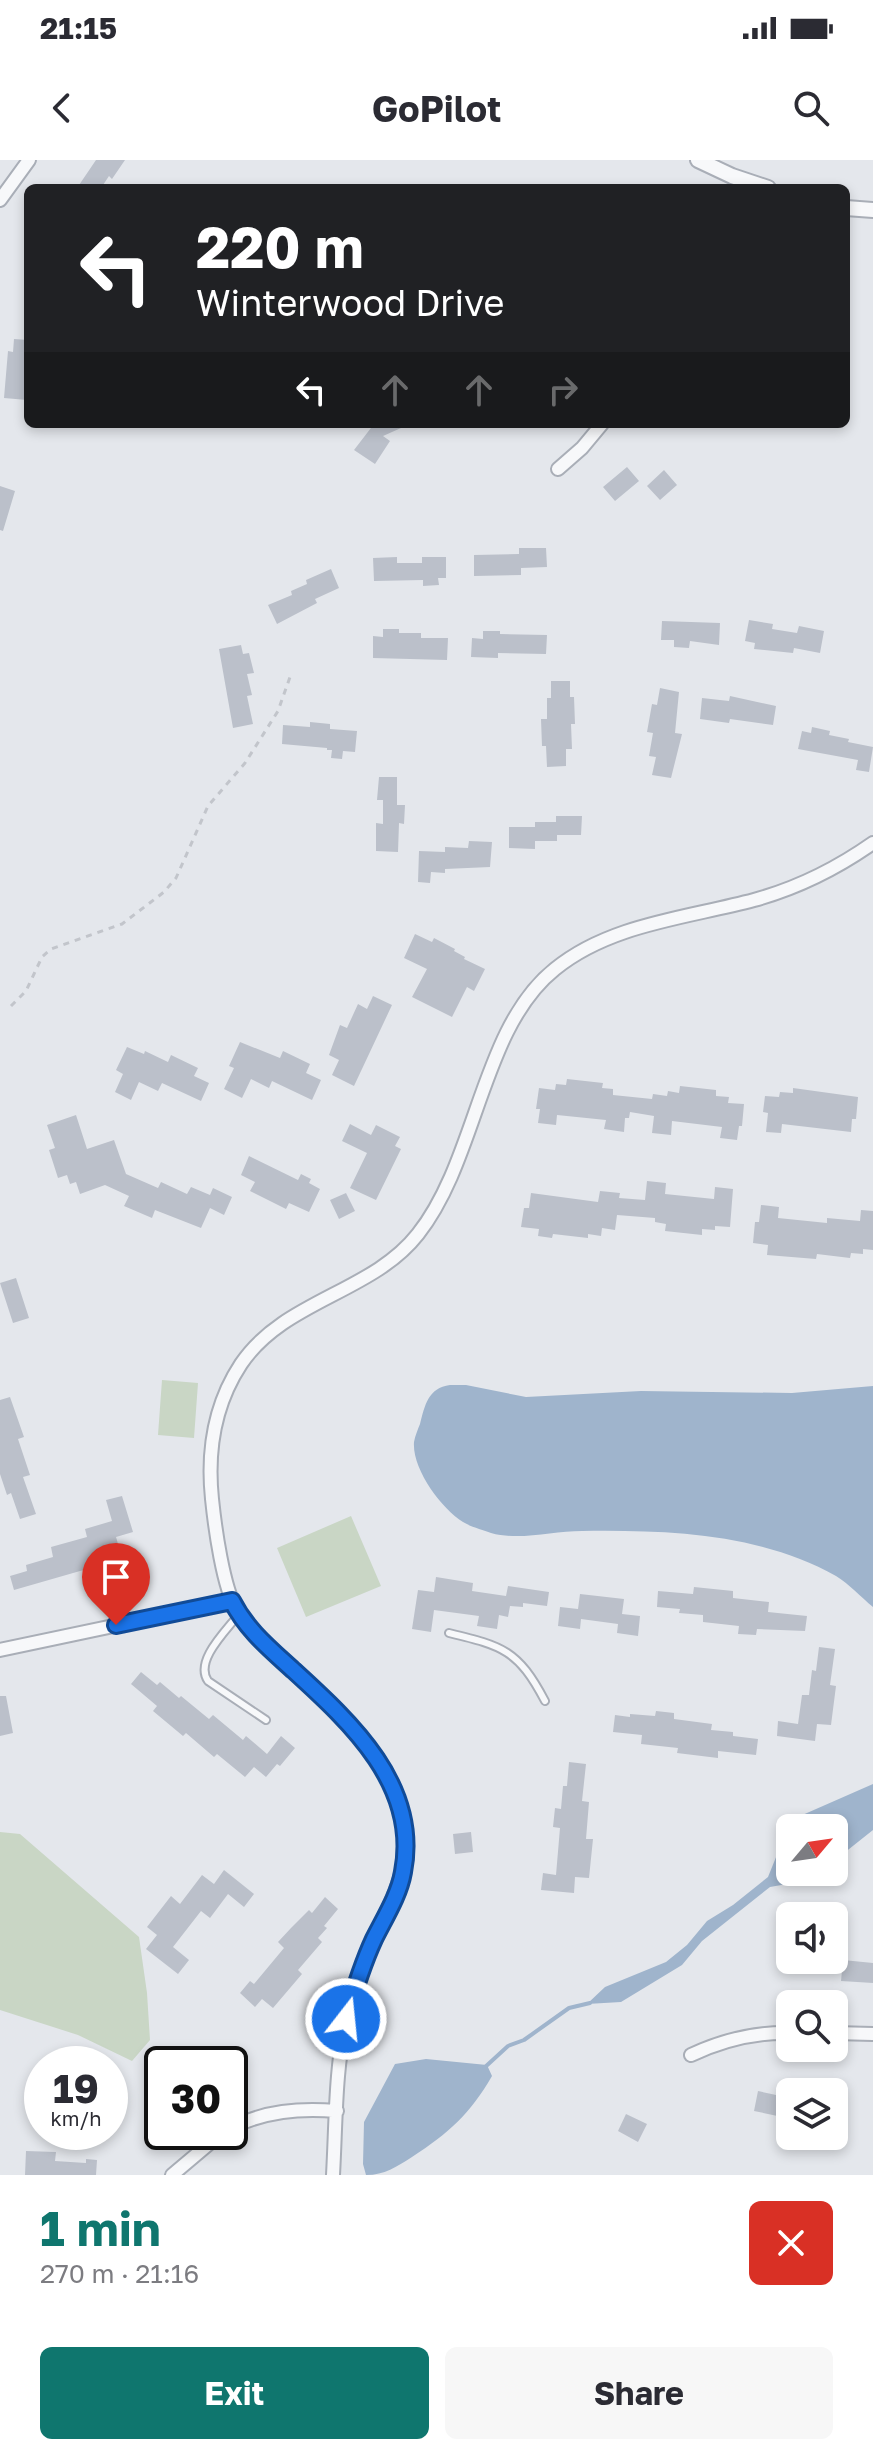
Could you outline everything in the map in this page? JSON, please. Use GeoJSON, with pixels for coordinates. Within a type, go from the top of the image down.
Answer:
{"type":"FeatureCollection","features":[{"type":"Feature","properties":{"kind":"street"},"geometry":{"type":"LineString","coordinates":[[0,200],[29,160]]}},
{"type":"Feature","properties":{"kind":"street"},"geometry":{"type":"LineString","coordinates":[[698,160],[758,184]]}},
{"type":"Feature","properties":{"kind":"street"},"geometry":{"type":"LineString","coordinates":[[850,208],[873,210]]}},
{"type":"Feature","properties":{"kind":"street"},"geometry":{"type":"LineString","coordinates":[[558,469],[599,428]]}},
{"type":"Feature","properties":{"kind":"street"},"geometry":{"type":"LineString","coordinates":[[333,2175],[341,2048],[361,1969],[403,1874],[405,1847],[402,1814],[392,1782],[375,1754],[315,1690],[262,1641],[232,1601],[215,1523],[209,1472],[215,1421],[231,1381],[242,1363],[265,1338],[295,1314],[397,1256],[421,1231],[450,1182],[506,1035],[525,1000],[539,983],[577,953],[601,941],[625,931],[790,888],[829,871],[873,843]]}},
{"type":"Feature","properties":{"kind":"street"},"geometry":{"type":"LineString","coordinates":[[0,1650],[232,1601]]}},
{"type":"Feature","properties":{"kind":"street"},"geometry":{"type":"LineString","coordinates":[[848,2033],[873,2034]]}},
{"type":"Feature","properties":{"kind":"street"},"geometry":{"type":"LineString","coordinates":[[691,2055],[719,2042],[747,2035],[776,2034]]}},
{"type":"Feature","properties":{"kind":"street"},"geometry":{"type":"LineString","coordinates":[[248,2121],[301,2108],[337,2111]]}},
{"type":"Feature","properties":{"kind":"street"},"geometry":{"type":"LineString","coordinates":[[172,2175],[202,2150]]}},
{"type":"Feature","properties":{"kind":"lane"},"geometry":{"type":"LineString","coordinates":[[239,1614],[203,1664],[204,1675],[208,1681],[266,1720]]}},
{"type":"Feature","properties":{"kind":"lane"},"geometry":{"type":"LineString","coordinates":[[449,1633],[505,1649],[534,1680],[545,1701]]}},
{"type":"Feature","properties":{"kind":"path"},"geometry":{"type":"LineString","coordinates":[[11,1006],[26,991],[42,957],[51,949],[122,924],[164,892],[176,878],[208,806],[245,763],[259,741],[278,711],[290,677]]}},
{"type":"Feature","properties":{"kind":"green space"},"geometry":{"type":"Polygon","coordinates":[[[162,1380],[198,1383],[194,1438],[158,1435],[162,1380]]]}},
{"type":"Feature","properties":{"kind":"green space"},"geometry":{"type":"Polygon","coordinates":[[[351,1516],[381,1586],[306,1617],[277,1548],[351,1516]]]}},
{"type":"Feature","properties":{"kind":"green space"},"geometry":{"type":"Polygon","coordinates":[[[0,1832],[20,1834],[139,1937],[150,2040],[132,2061],[128,2059],[128,2046],[101,2046],[78,2035],[0,2010],[0,1832]]]}},
{"type":"Feature","properties":{"kind":"water"},"geometry":{"type":"Polygon","coordinates":[[[450,1385],[466,1385],[526,1397],[641,1391],[792,1393],[873,1386],[873,1607],[836,1576],[807,1562],[745,1543],[680,1533],[647,1532],[582,1531],[513,1536],[491,1533],[466,1524],[437,1498],[423,1475],[415,1453],[414,1440],[429,1398],[437,1390],[450,1385]]]}},
{"type":"Feature","properties":{"kind":"water"},"geometry":{"type":"Polygon","coordinates":[[[873,1784],[873,1830],[848,1850],[848,1814],[805,1814],[873,1784]]]}},
{"type":"Feature","properties":{"kind":"water"},"geometry":{"type":"Polygon","coordinates":[[[776,1857],[776,1886],[770,1887],[702,1941],[682,1965],[621,2002],[587,2004],[605,1987],[666,1962],[687,1945],[707,1921],[768,1877],[776,1857]]]}},
{"type":"Feature","properties":{"kind":"water"},"geometry":{"type":"Polygon","coordinates":[[[426,2059],[487,2065],[492,2076],[467,2112],[437,2140],[390,2170],[366,2175],[363,2164],[364,2122],[395,2064],[426,2059]]]}},
{"type":"Feature","properties":{"kind":"building"},"geometry":{"type":"Polygon","coordinates":[[[96,160],[125,160],[112,179],[109,176],[104,184],[80,184],[96,160]]]}},
{"type":"Feature","properties":{"kind":"building"},"geometry":{"type":"Polygon","coordinates":[[[14,339],[24,340],[24,400],[4,398],[8,351],[13,352],[14,339]]]}},
{"type":"Feature","properties":{"kind":"building"},"geometry":{"type":"Polygon","coordinates":[[[371,428],[401,428],[383,436],[390,441],[375,464],[354,450],[371,428]]]}},
{"type":"Feature","properties":{"kind":"building"},"geometry":{"type":"Polygon","coordinates":[[[627,467],[639,481],[615,501],[603,487],[627,467]]]}},
{"type":"Feature","properties":{"kind":"building"},"geometry":{"type":"Polygon","coordinates":[[[664,470],[677,485],[660,500],[647,486],[664,470]]]}},
{"type":"Feature","properties":{"kind":"building"},"geometry":{"type":"Polygon","coordinates":[[[0,486],[15,491],[3,531],[0,530],[0,486]]]}},
{"type":"Feature","properties":{"kind":"building"},"geometry":{"type":"Polygon","coordinates":[[[519,548],[546,548],[547,567],[521,568],[521,575],[474,576],[474,555],[519,554],[519,548]]]}},
{"type":"Feature","properties":{"kind":"building"},"geometry":{"type":"Polygon","coordinates":[[[397,557],[397,563],[422,563],[422,557],[446,557],[446,578],[438,578],[439,585],[423,586],[423,580],[374,581],[373,558],[397,557]]]}},
{"type":"Feature","properties":{"kind":"building"},"geometry":{"type":"Polygon","coordinates":[[[331,569],[339,588],[315,599],[317,603],[277,624],[268,605],[292,595],[291,591],[307,584],[306,580],[331,569]]]}},
{"type":"Feature","properties":{"kind":"building"},"geometry":{"type":"Polygon","coordinates":[[[749,620],[773,624],[772,629],[797,633],[799,626],[824,631],[820,653],[794,648],[793,653],[754,649],[755,643],[745,641],[749,620]]]}},
{"type":"Feature","properties":{"kind":"building"},"geometry":{"type":"Polygon","coordinates":[[[662,621],[720,623],[719,645],[690,641],[689,648],[674,647],[674,640],[661,640],[662,621]]]}},
{"type":"Feature","properties":{"kind":"building"},"geometry":{"type":"Polygon","coordinates":[[[383,629],[421,633],[421,638],[448,638],[447,660],[373,658],[373,636],[383,637],[383,629]]]}},
{"type":"Feature","properties":{"kind":"building"},"geometry":{"type":"Polygon","coordinates":[[[483,631],[547,635],[546,654],[498,653],[498,658],[471,657],[472,638],[483,639],[483,631]]]}},
{"type":"Feature","properties":{"kind":"building"},"geometry":{"type":"Polygon","coordinates":[[[241,645],[243,654],[249,653],[254,673],[247,674],[252,695],[247,696],[253,724],[233,728],[219,649],[241,645]]]}},
{"type":"Feature","properties":{"kind":"building"},"geometry":{"type":"Polygon","coordinates":[[[551,681],[570,681],[570,697],[574,697],[575,724],[571,724],[572,749],[566,749],[566,766],[547,767],[546,746],[542,746],[541,719],[547,719],[551,681]]]}},
{"type":"Feature","properties":{"kind":"building"},"geometry":{"type":"Polygon","coordinates":[[[660,688],[679,692],[675,733],[682,734],[671,778],[652,775],[656,757],[649,756],[653,733],[647,732],[652,704],[657,705],[660,688]]]}},
{"type":"Feature","properties":{"kind":"building"},"geometry":{"type":"Polygon","coordinates":[[[730,696],[776,706],[773,725],[730,719],[729,723],[700,719],[702,698],[729,701],[730,696]]]}},
{"type":"Feature","properties":{"kind":"building"},"geometry":{"type":"Polygon","coordinates":[[[310,722],[330,724],[330,729],[357,731],[355,752],[343,751],[342,759],[331,758],[332,750],[327,748],[282,744],[283,725],[310,727],[310,722]]]}},
{"type":"Feature","properties":{"kind":"building"},"geometry":{"type":"Polygon","coordinates":[[[812,727],[830,731],[829,735],[849,739],[848,742],[873,747],[869,772],[856,770],[858,760],[798,749],[802,731],[811,733],[812,727]]]}},
{"type":"Feature","properties":{"kind":"building"},"geometry":{"type":"Polygon","coordinates":[[[379,777],[397,777],[397,805],[405,805],[404,824],[399,823],[398,852],[376,851],[376,823],[383,824],[383,800],[377,800],[379,777]]]}},
{"type":"Feature","properties":{"kind":"building"},"geometry":{"type":"Polygon","coordinates":[[[556,816],[582,816],[581,835],[557,835],[557,841],[535,841],[535,849],[509,848],[509,827],[535,827],[535,822],[556,822],[556,816]]]}},
{"type":"Feature","properties":{"kind":"building"},"geometry":{"type":"Polygon","coordinates":[[[469,841],[492,842],[490,867],[445,869],[445,873],[431,872],[430,883],[418,882],[419,851],[445,852],[445,847],[468,848],[469,841]]]}},
{"type":"Feature","properties":{"kind":"building"},"geometry":{"type":"Polygon","coordinates":[[[415,934],[432,942],[434,938],[485,969],[474,991],[467,987],[452,1017],[412,997],[427,969],[404,958],[415,934]]]}},
{"type":"Feature","properties":{"kind":"building"},"geometry":{"type":"Polygon","coordinates":[[[373,996],[392,1005],[354,1086],[332,1075],[339,1060],[329,1055],[340,1025],[347,1028],[358,1004],[367,1009],[373,996]]]}},
{"type":"Feature","properties":{"kind":"building"},"geometry":{"type":"Polygon","coordinates":[[[240,1042],[280,1058],[283,1051],[310,1064],[306,1073],[321,1080],[312,1100],[272,1081],[269,1088],[251,1079],[242,1098],[224,1089],[234,1068],[229,1066],[240,1042]]]}},
{"type":"Feature","properties":{"kind":"building"},"geometry":{"type":"Polygon","coordinates":[[[127,1047],[144,1054],[145,1051],[168,1062],[171,1055],[198,1068],[194,1076],[209,1083],[201,1101],[162,1083],[158,1091],[139,1082],[131,1100],[115,1092],[123,1074],[116,1070],[127,1047]]]}},
{"type":"Feature","properties":{"kind":"building"},"geometry":{"type":"Polygon","coordinates":[[[567,1079],[603,1083],[602,1088],[613,1089],[613,1095],[652,1099],[653,1094],[667,1096],[668,1091],[679,1093],[680,1086],[716,1090],[716,1096],[729,1097],[728,1103],[744,1104],[742,1126],[739,1126],[737,1140],[720,1138],[722,1127],[672,1121],[671,1135],[652,1133],[654,1116],[630,1112],[629,1118],[625,1118],[624,1132],[604,1129],[606,1120],[557,1115],[556,1125],[538,1123],[539,1088],[555,1090],[556,1084],[566,1085],[567,1079]]]}},
{"type":"Feature","properties":{"kind":"building"},"geometry":{"type":"Polygon","coordinates":[[[793,1088],[858,1097],[851,1132],[782,1124],[781,1133],[766,1132],[768,1113],[763,1112],[765,1096],[779,1097],[780,1092],[793,1093],[793,1088]]]}},
{"type":"Feature","properties":{"kind":"building"},"geometry":{"type":"Polygon","coordinates":[[[76,1115],[87,1149],[114,1140],[126,1174],[158,1188],[161,1182],[187,1194],[191,1187],[210,1195],[213,1188],[232,1197],[224,1215],[210,1208],[201,1228],[155,1210],[152,1218],[124,1206],[129,1196],[105,1185],[80,1194],[76,1182],[70,1184],[67,1175],[58,1178],[49,1150],[55,1148],[47,1125],[76,1115]]]}},
{"type":"Feature","properties":{"kind":"building"},"geometry":{"type":"Polygon","coordinates":[[[350,1124],[371,1135],[376,1125],[400,1137],[395,1146],[401,1149],[376,1200],[350,1188],[367,1153],[342,1141],[350,1124]]]}},
{"type":"Feature","properties":{"kind":"building"},"geometry":{"type":"Polygon","coordinates":[[[249,1156],[298,1180],[301,1174],[311,1179],[309,1183],[320,1189],[309,1212],[289,1203],[286,1209],[250,1191],[255,1182],[241,1175],[249,1156]]]}},
{"type":"Feature","properties":{"kind":"building"},"geometry":{"type":"Polygon","coordinates":[[[647,1181],[666,1183],[665,1194],[714,1199],[715,1187],[733,1189],[730,1227],[702,1229],[702,1235],[665,1231],[666,1224],[655,1222],[655,1218],[617,1215],[615,1230],[602,1228],[601,1236],[588,1234],[588,1238],[553,1234],[552,1238],[538,1236],[539,1229],[521,1227],[524,1208],[529,1208],[531,1193],[598,1202],[600,1191],[620,1193],[619,1198],[645,1200],[647,1181]]]}},
{"type":"Feature","properties":{"kind":"building"},"geometry":{"type":"Polygon","coordinates":[[[346,1193],[355,1211],[339,1219],[330,1200],[346,1193]]]}},
{"type":"Feature","properties":{"kind":"building"},"geometry":{"type":"Polygon","coordinates":[[[761,1205],[779,1207],[778,1218],[827,1223],[827,1218],[860,1221],[861,1210],[873,1211],[873,1250],[863,1249],[863,1254],[851,1253],[850,1258],[817,1254],[816,1259],[767,1255],[768,1245],[753,1243],[761,1205]]]}},
{"type":"Feature","properties":{"kind":"building"},"geometry":{"type":"Polygon","coordinates":[[[16,1278],[29,1318],[13,1323],[0,1283],[16,1278]]]}},
{"type":"Feature","properties":{"kind":"building"},"geometry":{"type":"Polygon","coordinates":[[[10,1397],[24,1437],[18,1439],[30,1475],[23,1477],[36,1514],[20,1519],[0,1474],[0,1400],[10,1397]]]}},
{"type":"Feature","properties":{"kind":"building"},"geometry":{"type":"Polygon","coordinates":[[[122,1496],[133,1532],[116,1537],[121,1554],[86,1564],[87,1569],[14,1590],[10,1576],[27,1571],[26,1565],[53,1557],[51,1547],[87,1537],[85,1529],[112,1521],[106,1500],[122,1496]]]}},
{"type":"Feature","properties":{"kind":"building"},"geometry":{"type":"Polygon","coordinates":[[[436,1577],[473,1583],[472,1591],[506,1596],[508,1586],[549,1592],[547,1606],[523,1603],[523,1607],[510,1606],[508,1617],[499,1615],[497,1629],[477,1626],[479,1616],[434,1610],[431,1632],[412,1629],[418,1590],[434,1592],[436,1577]]]}},
{"type":"Feature","properties":{"kind":"building"},"geometry":{"type":"Polygon","coordinates":[[[694,1587],[733,1591],[733,1598],[769,1602],[768,1612],[807,1616],[805,1631],[757,1629],[756,1635],[738,1634],[739,1626],[703,1622],[703,1615],[657,1607],[658,1591],[693,1594],[694,1587]]]}},
{"type":"Feature","properties":{"kind":"building"},"geometry":{"type":"Polygon","coordinates":[[[580,1594],[624,1599],[622,1614],[640,1616],[638,1636],[617,1633],[618,1624],[581,1619],[580,1629],[558,1626],[560,1607],[578,1609],[580,1594]]]}},
{"type":"Feature","properties":{"kind":"building"},"geometry":{"type":"Polygon","coordinates":[[[819,1647],[835,1649],[830,1685],[836,1686],[831,1725],[817,1724],[815,1741],[777,1736],[778,1721],[798,1724],[802,1695],[809,1695],[819,1647]]]}},
{"type":"Feature","properties":{"kind":"building"},"geometry":{"type":"Polygon","coordinates":[[[141,1672],[157,1685],[160,1682],[179,1698],[181,1696],[209,1719],[213,1715],[243,1740],[246,1736],[267,1754],[281,1736],[295,1748],[266,1777],[254,1767],[245,1777],[217,1754],[214,1757],[186,1733],[183,1736],[153,1711],[157,1706],[131,1684],[141,1672]]]}},
{"type":"Feature","properties":{"kind":"building"},"geometry":{"type":"Polygon","coordinates":[[[0,1696],[6,1696],[13,1733],[0,1736],[0,1696]]]}},
{"type":"Feature","properties":{"kind":"building"},"geometry":{"type":"Polygon","coordinates":[[[656,1711],[674,1713],[674,1719],[712,1724],[711,1730],[758,1739],[756,1755],[718,1751],[718,1758],[677,1753],[678,1748],[641,1744],[642,1735],[613,1732],[615,1715],[655,1716],[656,1711]]]}},
{"type":"Feature","properties":{"kind":"building"},"geometry":{"type":"Polygon","coordinates":[[[569,1762],[586,1764],[582,1801],[589,1802],[586,1839],[593,1839],[589,1878],[575,1877],[574,1893],[541,1890],[543,1873],[556,1875],[560,1828],[553,1827],[555,1808],[561,1809],[569,1762]]]}},
{"type":"Feature","properties":{"kind":"building"},"geometry":{"type":"Polygon","coordinates":[[[471,1832],[473,1852],[455,1854],[453,1834],[471,1832]]]}},
{"type":"Feature","properties":{"kind":"building"},"geometry":{"type":"Polygon","coordinates":[[[224,1870],[254,1894],[244,1907],[228,1894],[210,1918],[201,1911],[173,1947],[189,1960],[178,1974],[146,1949],[157,1935],[147,1927],[171,1896],[180,1904],[202,1875],[214,1884],[224,1870]]]}},
{"type":"Feature","properties":{"kind":"building"},"geometry":{"type":"Polygon","coordinates":[[[325,1897],[338,1909],[318,1938],[322,1942],[298,1970],[302,1974],[273,2008],[262,1999],[255,2007],[240,1993],[250,1981],[254,1984],[284,1948],[278,1942],[309,1910],[312,1913],[325,1897]]]}},
{"type":"Feature","properties":{"kind":"building"},"geometry":{"type":"Polygon","coordinates":[[[848,1960],[873,1963],[873,1983],[841,1981],[842,1974],[848,1974],[848,1960]]]}},
{"type":"Feature","properties":{"kind":"building"},"geometry":{"type":"Polygon","coordinates":[[[758,2091],[776,2095],[776,2116],[754,2111],[758,2091]]]}},
{"type":"Feature","properties":{"kind":"building"},"geometry":{"type":"Polygon","coordinates":[[[626,2114],[647,2124],[638,2142],[618,2131],[626,2114]]]}},
{"type":"Feature","properties":{"kind":"building"},"geometry":{"type":"Polygon","coordinates":[[[26,2151],[56,2152],[55,2161],[86,2163],[86,2159],[97,2160],[96,2175],[25,2175],[26,2151]]]}},
{"type":"Feature","properties":{"kind":"waterway"},"geometry":{"type":"LineString","coordinates":[[484,2068],[508,2046],[524,2040],[569,2008],[590,2003]]}},
{"type":"Feature","properties":{"kind":"route"},"geometry":{"type":"LineString","coordinates":[[116,1625],[232,1601],[249,1628],[363,1740],[392,1782],[402,1814],[405,1838],[403,1874],[361,1969],[346,2019]]}}]}
